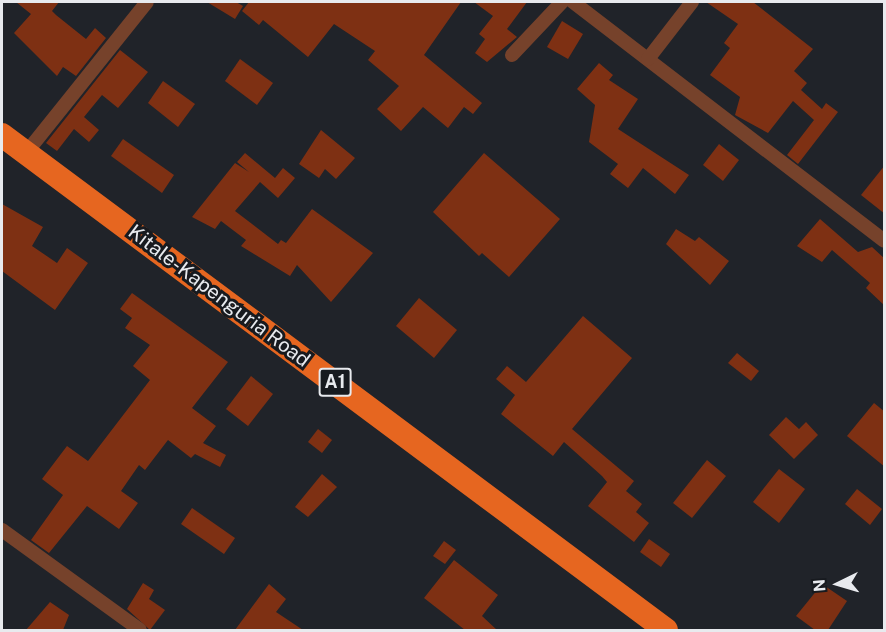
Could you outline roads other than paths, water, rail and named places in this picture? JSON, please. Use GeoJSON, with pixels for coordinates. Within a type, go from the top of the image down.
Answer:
{"type":"FeatureCollection","features":[{"type":"Feature","properties":{"kind":"highway","name":"Kitale-Kapenguria Road"},"geometry":{"type":"LineString","coordinates":[[2,135],[653,626]]}},
{"type":"Feature","properties":{"kind":"street"},"geometry":{"type":"LineString","coordinates":[[26,153],[147,2]]}},
{"type":"Feature","properties":{"kind":"street"},"geometry":{"type":"LineString","coordinates":[[512,55],[562,2]]}},
{"type":"Feature","properties":{"kind":"street"},"geometry":{"type":"LineString","coordinates":[[573,2],[885,241]]}},
{"type":"Feature","properties":{"kind":"street"},"geometry":{"type":"LineString","coordinates":[[648,59],[692,2]]}},
{"type":"Feature","properties":{"kind":"street"},"geometry":{"type":"LineString","coordinates":[[2,530],[140,630]]}}]}
